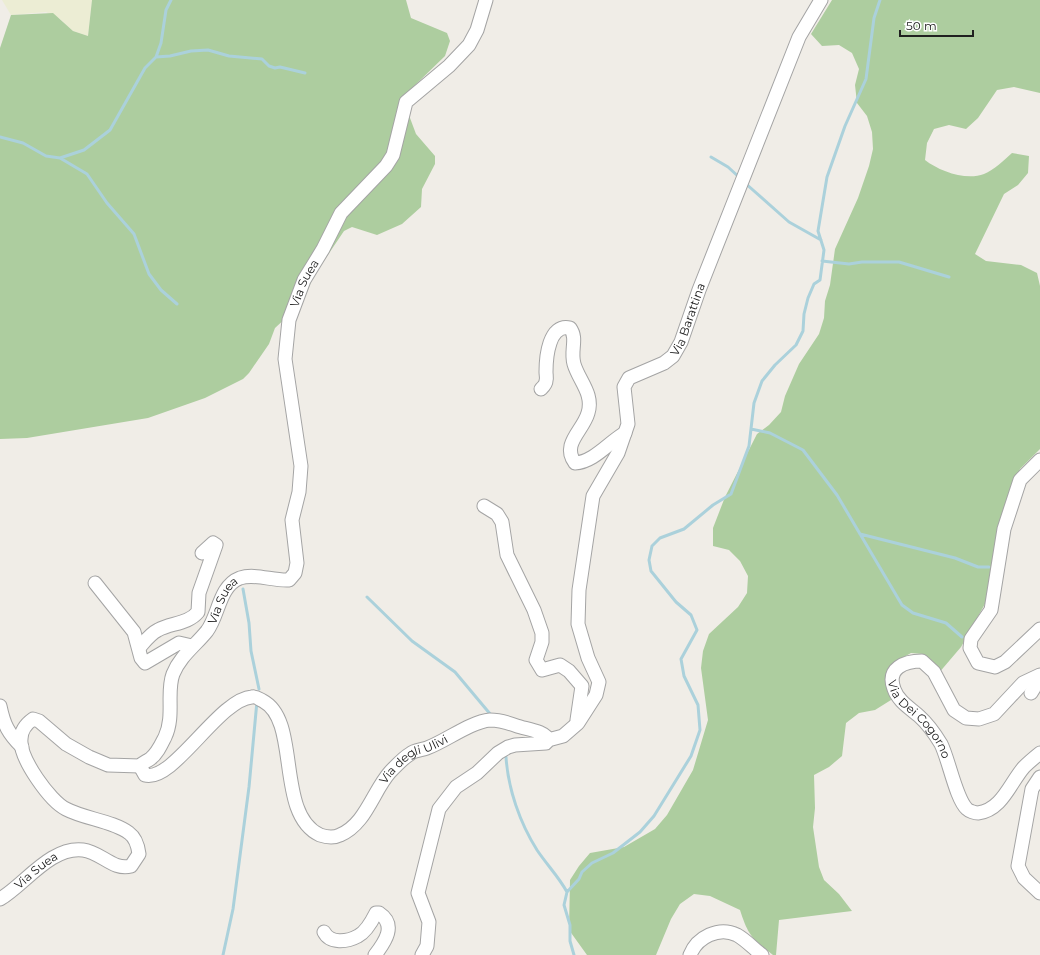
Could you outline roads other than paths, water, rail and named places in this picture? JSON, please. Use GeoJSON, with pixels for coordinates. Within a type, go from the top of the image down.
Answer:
{"type":"FeatureCollection","features":[{"type":"Feature","properties":{"kind":"street","name":"Via Suea"},"geometry":{"type":"LineString","coordinates":[[140,766],[157,752],[166,736],[170,723],[170,684],[173,674],[192,646],[207,630],[227,588],[240,578],[257,576],[278,581],[289,580],[295,574],[297,563],[292,520],[298,492],[301,466],[285,359],[289,320],[304,280],[323,249],[341,213],[386,166],[394,155],[406,102],[450,66],[469,45],[478,30],[486,0]]}},
{"type":"Feature","properties":{"kind":"street","name":"Via Barattina"},"geometry":{"type":"LineString","coordinates":[[548,740],[562,736],[578,723],[596,695],[599,682],[588,658],[578,624],[579,590],[593,496],[618,453],[628,424],[624,387],[629,378],[664,363],[673,356],[681,342],[699,290],[799,37],[821,0]]}},
{"type":"Feature","properties":{"kind":"street"},"geometry":{"type":"LineString","coordinates":[[541,389],[546,382],[547,354],[551,340],[558,330],[564,327],[570,328],[574,338],[572,354],[576,370],[588,394],[590,404],[588,414],[569,448],[570,456],[575,462],[582,462],[625,433]]}},
{"type":"Feature","properties":{"kind":"street"},"geometry":{"type":"LineString","coordinates":[[1040,460],[1020,480],[1004,529],[990,610],[971,639],[970,648],[978,663],[995,667],[1005,662],[1040,629]]}},
{"type":"Feature","properties":{"kind":"street"},"geometry":{"type":"LineString","coordinates":[[484,506],[498,514],[502,522],[507,555],[534,610],[542,633],[542,642],[536,660],[538,665],[542,670],[560,665],[569,671],[582,686],[576,719],[578,723]]}},
{"type":"Feature","properties":{"kind":"street"},"geometry":{"type":"LineString","coordinates":[[139,648],[147,638],[158,630],[191,618],[198,612],[199,593],[216,545],[214,543],[202,553]]}},
{"type":"Feature","properties":{"kind":"street"},"geometry":{"type":"LineString","coordinates":[[95,583],[134,632],[141,658],[145,663],[179,643],[192,646]]}},
{"type":"Feature","properties":{"kind":"street","name":"Via Dei Cogorno"},"geometry":{"type":"LineString","coordinates":[[1040,675],[1023,683],[994,714],[979,719],[966,718],[954,710],[934,672],[922,662],[909,662],[898,667],[893,676],[894,689],[902,702],[919,716],[934,733],[944,750],[962,802],[968,810],[977,813],[990,810],[1002,800],[1024,767],[1040,753]]}},
{"type":"Feature","properties":{"kind":"street","name":"Via degli Ulivi"},"geometry":{"type":"LineString","coordinates":[[140,766],[146,775],[150,776],[159,772],[182,755],[231,707],[247,697],[255,696],[267,703],[283,730],[296,804],[305,821],[316,833],[326,837],[340,836],[354,825],[365,812],[379,787],[390,772],[411,753],[441,743],[478,723],[490,720],[508,723],[545,734],[548,740]]}},
{"type":"Feature","properties":{"kind":"street"},"geometry":{"type":"LineString","coordinates":[[0,706],[4,724],[22,747]]}},
{"type":"Feature","properties":{"kind":"street"},"geometry":{"type":"LineString","coordinates":[[22,747],[20,740],[23,730],[33,719],[39,721],[66,744],[89,757],[108,765],[140,766]]}},
{"type":"Feature","properties":{"kind":"street"},"geometry":{"type":"LineString","coordinates":[[422,955],[427,946],[429,922],[418,893],[439,809],[456,786],[477,773],[498,753],[515,744],[539,744],[546,743],[548,740]]}},
{"type":"Feature","properties":{"kind":"street","name":"Via Suea"},"geometry":{"type":"LineString","coordinates":[[0,899],[14,891],[31,873],[52,858],[66,852],[83,850],[124,868],[131,866],[139,854],[136,841],[129,833],[115,826],[81,816],[64,808],[51,796],[32,771],[22,747]]}},
{"type":"Feature","properties":{"kind":"street"},"geometry":{"type":"LineString","coordinates":[[1040,777],[1032,789],[1018,866],[1024,878],[1040,893]]}},
{"type":"Feature","properties":{"kind":"street"},"geometry":{"type":"LineString","coordinates":[[324,932],[327,938],[333,941],[358,936],[369,924],[376,913],[379,913],[387,919],[389,928],[388,935],[375,955]]}},
{"type":"Feature","properties":{"kind":"street"},"geometry":{"type":"LineString","coordinates":[[690,955],[702,938],[714,933],[726,931],[737,935],[762,955]]}},
{"type":"Feature","properties":{"kind":"waterway"},"geometry":{"type":"LineString","coordinates":[[0,137],[23,143],[46,156],[60,158],[84,150],[110,130],[145,68],[156,57],[161,43],[166,10],[171,0]]}},
{"type":"Feature","properties":{"kind":"waterway"},"geometry":{"type":"LineString","coordinates":[[574,955],[570,941],[570,925],[564,905],[567,892],[579,879],[582,872],[592,863],[613,853],[640,832],[654,816],[691,756],[700,730],[698,705],[684,676],[681,659],[697,630],[691,615],[676,602],[651,571],[649,560],[652,546],[660,538],[684,529],[713,505],[731,494],[749,446],[754,403],[762,381],[775,365],[796,345],[803,331],[804,314],[808,298],[814,284],[820,280],[824,250],[818,231],[827,177],[845,126],[866,79],[874,18],[880,0]]}},
{"type":"Feature","properties":{"kind":"waterway"},"geometry":{"type":"LineString","coordinates":[[156,57],[170,56],[191,51],[208,50],[229,56],[262,59],[269,66],[275,68],[280,67],[305,73]]}},
{"type":"Feature","properties":{"kind":"waterway"},"geometry":{"type":"LineString","coordinates":[[711,157],[728,167],[740,178]]}},
{"type":"Feature","properties":{"kind":"waterway"},"geometry":{"type":"LineString","coordinates":[[60,158],[87,174],[107,203],[134,234],[149,274],[161,290],[177,304]]}},
{"type":"Feature","properties":{"kind":"waterway"},"geometry":{"type":"LineString","coordinates":[[745,183],[789,222],[821,240]]}},
{"type":"Feature","properties":{"kind":"waterway"},"geometry":{"type":"LineString","coordinates":[[822,261],[849,264],[862,262],[899,262],[949,277]]}},
{"type":"Feature","properties":{"kind":"waterway"},"geometry":{"type":"LineString","coordinates":[[751,429],[770,433],[803,450],[837,495],[902,605],[913,613],[946,623],[962,637]]}},
{"type":"Feature","properties":{"kind":"waterway"},"geometry":{"type":"LineString","coordinates":[[860,534],[955,558],[978,567],[989,567]]}},
{"type":"Feature","properties":{"kind":"waterway"},"geometry":{"type":"LineString","coordinates":[[243,589],[249,623],[251,651],[259,689]]}},
{"type":"Feature","properties":{"kind":"waterway"},"geometry":{"type":"LineString","coordinates":[[367,597],[412,641],[455,672],[491,715]]}},
{"type":"Feature","properties":{"kind":"waterway"},"geometry":{"type":"LineString","coordinates":[[223,955],[233,909],[249,787],[257,701]]}},
{"type":"Feature","properties":{"kind":"waterway"},"geometry":{"type":"LineString","coordinates":[[506,757],[512,793],[525,829],[537,850],[567,892]]}}]}
